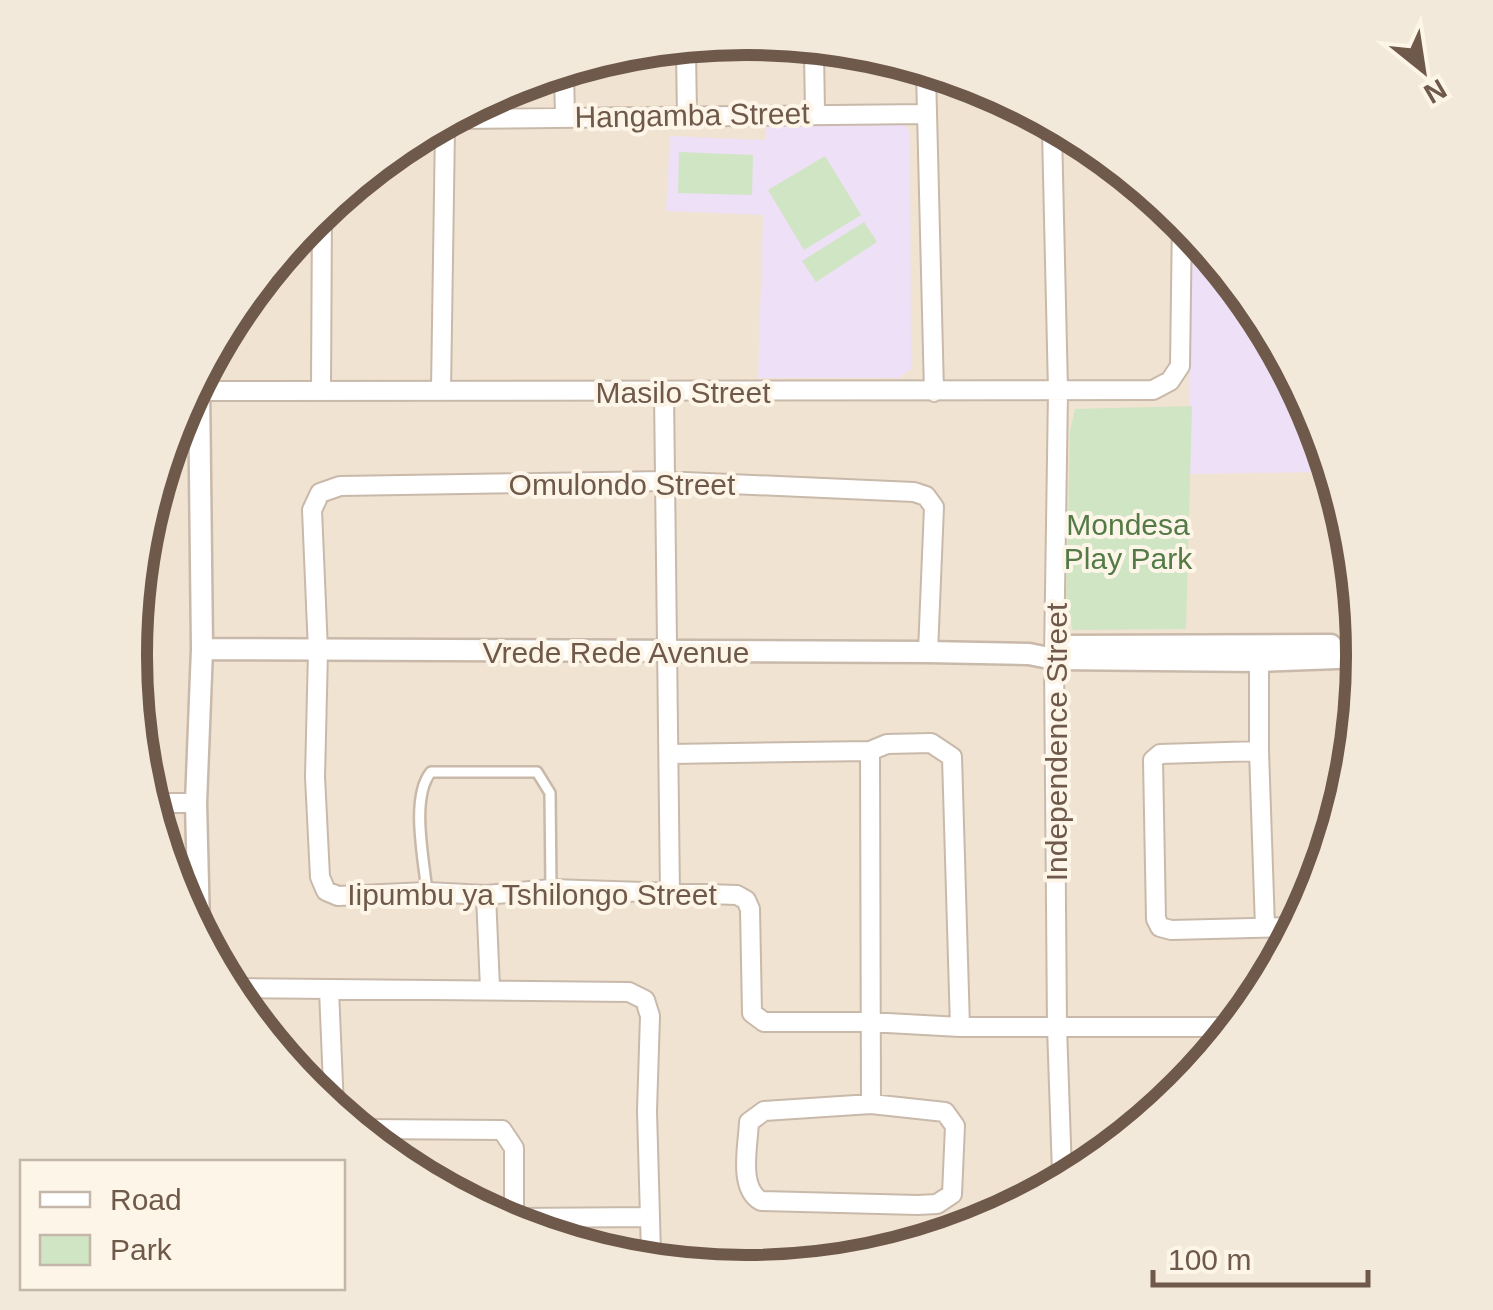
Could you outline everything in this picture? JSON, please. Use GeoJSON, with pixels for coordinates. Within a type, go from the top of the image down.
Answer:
{"type":"FeatureCollection","features":[{"type":"Feature","properties":{"kind":"street"},"geometry":{"type":"LineString","coordinates":[[686,58],[687,117]]}},
{"type":"Feature","properties":{"kind":"street"},"geometry":{"type":"LineString","coordinates":[[814,59],[815,113]]}},
{"type":"Feature","properties":{"kind":"street"},"geometry":{"type":"LineString","coordinates":[[926,83],[934,392]]}},
{"type":"Feature","properties":{"kind":"street"},"geometry":{"type":"LineString","coordinates":[[564,84],[565,116]]}},
{"type":"Feature","properties":{"kind":"street","name":"Hangamba Street"},"geometry":{"type":"LineString","coordinates":[[478,118],[925,114]]}},
{"type":"Feature","properties":{"kind":"street"},"geometry":{"type":"LineString","coordinates":[[441,390],[445,136]]}},
{"type":"Feature","properties":{"kind":"street","name":"Independence Street"},"geometry":{"type":"LineString","coordinates":[[1052,139],[1058,391],[1055,653],[1062,1165]]}},
{"type":"Feature","properties":{"kind":"street"},"geometry":{"type":"LineString","coordinates":[[322,231],[322,389]]}},
{"type":"Feature","properties":{"kind":"street","name":"Masilo Street"},"geometry":{"type":"LineString","coordinates":[[209,389],[1153,390],[1170,381],[1180,366],[1182,242]]}},
{"type":"Feature","properties":{"kind":"street"},"geometry":{"type":"LineString","coordinates":[[664,392],[670,895]]}},
{"type":"Feature","properties":{"kind":"street"},"geometry":{"type":"LineString","coordinates":[[198,411],[202,649],[196,803],[198,899]]}},
{"type":"Feature","properties":{"kind":"street","name":"Omulondo Street"},"geometry":{"type":"LineString","coordinates":[[318,651],[312,510],[320,494],[340,486],[663,480],[914,492],[926,496],[934,507],[928,652]]}},
{"type":"Feature","properties":{"kind":"street","name":"Vrede Rede Avenue"},"geometry":{"type":"LineString","coordinates":[[202,649],[1346,654]]}},
{"type":"Feature","properties":{"kind":"street","name":"Iipumbu ya Tshilongo Street"},"geometry":{"type":"LineString","coordinates":[[318,651],[315,776],[320,877],[326,891],[338,896],[427,892],[486,895],[552,889],[737,895],[750,908],[752,1013],[764,1022],[1217,1027]]}},
{"type":"Feature","properties":{"kind":"street"},"geometry":{"type":"LineString","coordinates":[[1259,654],[1265,927]]}},
{"type":"Feature","properties":{"kind":"street"},"geometry":{"type":"LineString","coordinates":[[670,754],[870,751],[886,744],[930,743],[952,756],[960,1027]]}},
{"type":"Feature","properties":{"kind":"street"},"geometry":{"type":"LineString","coordinates":[[870,751],[871,1104]]}},
{"type":"Feature","properties":{"kind":"street"},"geometry":{"type":"LineString","coordinates":[[1259,751],[1160,754],[1153,760],[1156,919],[1160,927],[1172,930],[1281,927]]}},
{"type":"Feature","properties":{"kind":"street"},"geometry":{"type":"LineString","coordinates":[[165,803],[196,803]]}},
{"type":"Feature","properties":{"kind":"street"},"geometry":{"type":"LineString","coordinates":[[486,895],[490,988]]}},
{"type":"Feature","properties":{"kind":"street"},"geometry":{"type":"LineString","coordinates":[[248,988],[629,992],[644,1000],[650,1016],[647,1111],[651,1247]]}},
{"type":"Feature","properties":{"kind":"street"},"geometry":{"type":"LineString","coordinates":[[329,990],[333,1089]]}},
{"type":"Feature","properties":{"kind":"street"},"geometry":{"type":"LineString","coordinates":[[871,1104],[945,1112],[950,1117],[955,1126],[952,1194],[937,1204],[892,1205],[762,1202],[753,1197],[748,1190],[749,1122],[755,1116],[764,1111],[871,1104]]}},
{"type":"Feature","properties":{"kind":"street"},"geometry":{"type":"LineString","coordinates":[[379,1129],[502,1130],[514,1148],[514,1208]]}},
{"type":"Feature","properties":{"kind":"street"},"geometry":{"type":"LineString","coordinates":[[548,1221],[650,1217]]}},
{"type":"Feature","properties":{"kind":"lane"},"geometry":{"type":"LineString","coordinates":[[427,892],[420,816],[422,782],[431,772],[451,770],[538,772],[550,793],[552,889]]}},
{"type":"Feature","properties":{"kind":"shaded area"},"geometry":{"type":"Polygon","coordinates":[[[786,56],[902,75],[1012,117],[1112,179],[1198,259],[1266,355],[1315,462],[1341,577],[1345,694],[1326,810],[1285,920],[1223,1020],[1198,1051],[1142,1106],[1046,1175],[939,1223],[902,1235],[825,1250],[707,1254],[591,1235],[481,1193],[446,1175],[381,1131],[295,1051],[227,955],[178,848],[152,733],[148,616],[167,500],[208,390],[270,290],[295,259],[351,204],[447,135],[554,87],[591,75],[668,60],[786,56]]]}},
{"type":"Feature","properties":{"kind":"shaded area"},"geometry":{"type":"Polygon","coordinates":[[[899,118],[910,131],[911,369],[899,378],[758,378],[763,215],[666,211],[670,136],[765,140],[766,120],[899,118]]]}},
{"type":"Feature","properties":{"kind":"shaded area"},"geometry":{"type":"Polygon","coordinates":[[[1190,251],[1223,290],[1266,355],[1301,425],[1318,472],[1190,474],[1190,251]]]}},
{"type":"Feature","properties":{"kind":"green space"},"geometry":{"type":"Polygon","coordinates":[[[679,152],[753,155],[752,195],[678,193],[679,152]]]}},
{"type":"Feature","properties":{"kind":"green space"},"geometry":{"type":"Polygon","coordinates":[[[825,156],[861,215],[804,250],[768,190],[825,156]]]}},
{"type":"Feature","properties":{"kind":"green space"},"geometry":{"type":"Polygon","coordinates":[[[864,222],[877,242],[816,282],[802,261],[864,222]]]}},
{"type":"Feature","properties":{"kind":"green space","name":"Mondesa Play Park"},"geometry":{"type":"Polygon","coordinates":[[[1192,406],[1186,629],[1073,630],[1066,608],[1070,431],[1075,409],[1192,406]]]}}]}
